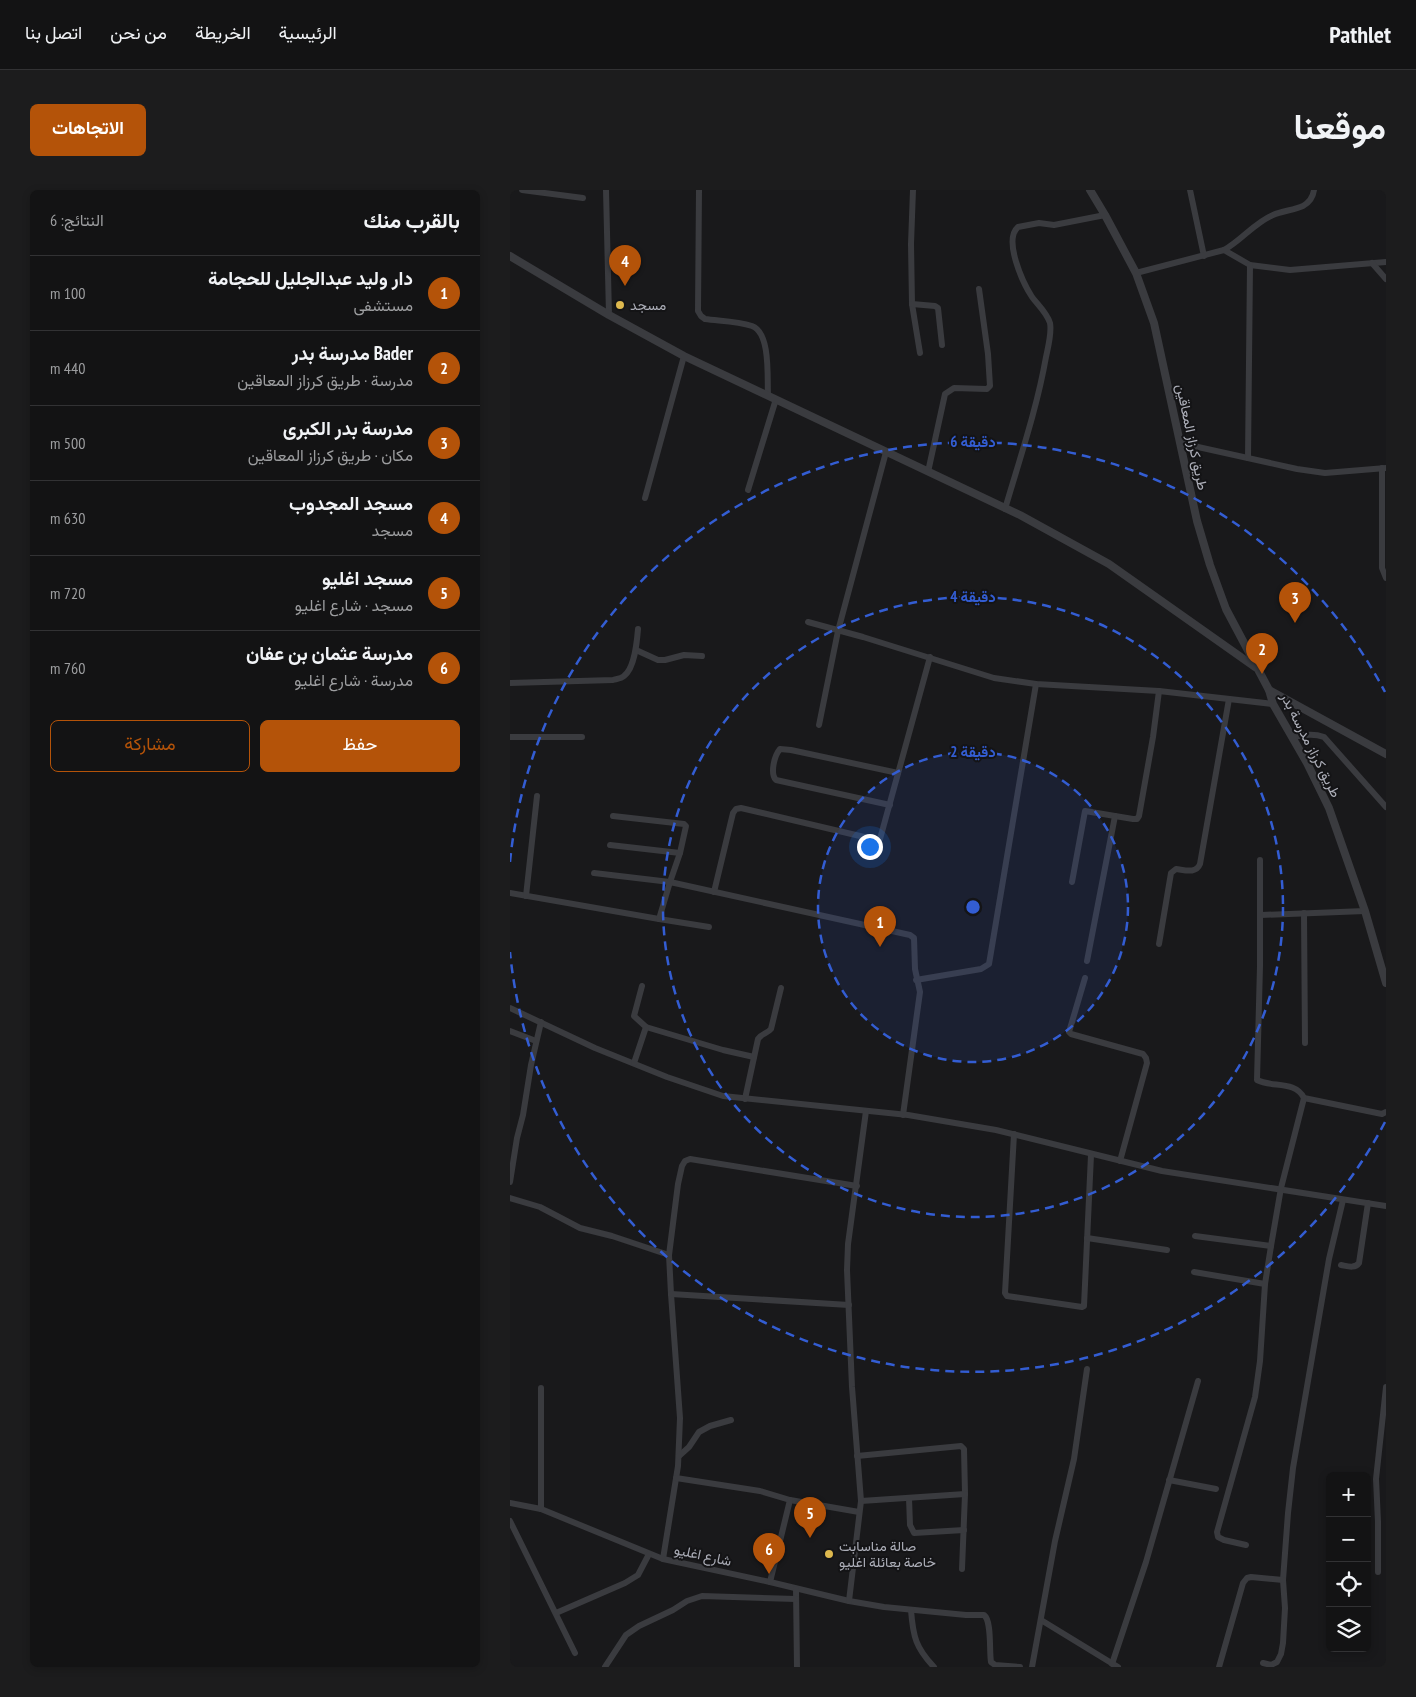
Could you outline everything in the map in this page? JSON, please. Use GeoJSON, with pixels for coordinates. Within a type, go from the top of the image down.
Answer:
{"type":"FeatureCollection","features":[{"type":"Feature","properties":{"kind":"street"},"geometry":{"type":"LineString","coordinates":[[522,190],[583,198]]}},
{"type":"Feature","properties":{"kind":"street"},"geometry":{"type":"LineString","coordinates":[[606,190],[609,315]]}},
{"type":"Feature","properties":{"kind":"street"},"geometry":{"type":"LineString","coordinates":[[699,190],[698,311],[705,319],[736,322],[753,326],[758,330],[766,347],[768,395]]}},
{"type":"Feature","properties":{"kind":"street"},"geometry":{"type":"LineString","coordinates":[[913,190],[910,244],[912,304],[920,353]]}},
{"type":"Feature","properties":{"kind":"street","name":"طريق كرزاز المعاقين"},"geometry":{"type":"LineString","coordinates":[[1090,190],[1136,273],[1154,323],[1197,521],[1210,565],[1226,609],[1269,690]]}},
{"type":"Feature","properties":{"kind":"street"},"geometry":{"type":"LineString","coordinates":[[1190,190],[1204,256]]}},
{"type":"Feature","properties":{"kind":"street"},"geometry":{"type":"LineString","coordinates":[[1136,273],[1224,250],[1235,244],[1258,223],[1273,215],[1301,207],[1309,202],[1314,190]]}},
{"type":"Feature","properties":{"kind":"street"},"geometry":{"type":"LineString","coordinates":[[1005,509],[1040,390],[1049,341],[1050,322],[1032,297],[1018,269],[1012,244],[1013,232],[1018,227],[1039,224],[1054,225],[1105,215]]}},
{"type":"Feature","properties":{"kind":"street"},"geometry":{"type":"LineString","coordinates":[[1224,250],[1250,265],[1290,270],[1386,262]]}},
{"type":"Feature","properties":{"kind":"street"},"geometry":{"type":"LineString","coordinates":[[510,256],[609,315],[684,356],[1068,541],[1109,564],[1255,666]]}},
{"type":"Feature","properties":{"kind":"street"},"geometry":{"type":"LineString","coordinates":[[1372,263],[1386,279]]}},
{"type":"Feature","properties":{"kind":"street"},"geometry":{"type":"LineString","coordinates":[[1248,458],[1250,265]]}},
{"type":"Feature","properties":{"kind":"street"},"geometry":{"type":"LineString","coordinates":[[928,472],[946,394],[954,388],[978,390],[988,389],[990,386],[988,354],[979,289]]}},
{"type":"Feature","properties":{"kind":"street"},"geometry":{"type":"LineString","coordinates":[[912,304],[935,306],[938,308],[942,345]]}},
{"type":"Feature","properties":{"kind":"street"},"geometry":{"type":"LineString","coordinates":[[645,498],[684,356]]}},
{"type":"Feature","properties":{"kind":"street"},"geometry":{"type":"LineString","coordinates":[[748,490],[776,399]]}},
{"type":"Feature","properties":{"kind":"street"},"geometry":{"type":"LineString","coordinates":[[1180,443],[1297,469],[1325,473],[1384,468],[1382,568],[1386,578]]}},
{"type":"Feature","properties":{"kind":"street"},"geometry":{"type":"LineString","coordinates":[[818,725],[838,631],[886,452]]}},
{"type":"Feature","properties":{"kind":"street"},"geometry":{"type":"LineString","coordinates":[[808,622],[930,657],[994,678],[1036,684],[1159,691],[1273,704]]}},
{"type":"Feature","properties":{"kind":"street"},"geometry":{"type":"LineString","coordinates":[[510,683],[612,680],[624,676],[629,671],[636,650],[638,629]]}},
{"type":"Feature","properties":{"kind":"street"},"geometry":{"type":"LineString","coordinates":[[636,650],[658,660],[684,655],[702,656]]}},
{"type":"Feature","properties":{"kind":"street"},"geometry":{"type":"LineString","coordinates":[[714,892],[733,813],[736,809],[741,808],[877,840],[882,837],[930,657]]}},
{"type":"Feature","properties":{"kind":"street"},"geometry":{"type":"LineString","coordinates":[[916,980],[981,969],[989,964],[1036,684]]}},
{"type":"Feature","properties":{"kind":"street"},"geometry":{"type":"LineString","coordinates":[[1269,690],[1386,754]]}},
{"type":"Feature","properties":{"kind":"street","name":"طريق كرزاز مدرسة بدر"},"geometry":{"type":"LineString","coordinates":[[1269,690],[1273,704],[1329,808],[1365,911],[1386,983]]}},
{"type":"Feature","properties":{"kind":"street"},"geometry":{"type":"LineString","coordinates":[[1072,882],[1085,811],[1133,819],[1137,819],[1139,816],[1159,691]]}},
{"type":"Feature","properties":{"kind":"street"},"geometry":{"type":"LineString","coordinates":[[1160,944],[1171,873],[1176,869],[1194,870],[1200,864],[1229,699]]}},
{"type":"Feature","properties":{"kind":"street"},"geometry":{"type":"LineString","coordinates":[[1293,738],[1305,734],[1316,734],[1324,737],[1386,807]]}},
{"type":"Feature","properties":{"kind":"street"},"geometry":{"type":"LineString","coordinates":[[510,737],[582,737]]}},
{"type":"Feature","properties":{"kind":"street"},"geometry":{"type":"LineString","coordinates":[[890,804],[776,780],[773,774],[776,754],[780,750],[790,750],[898,773]]}},
{"type":"Feature","properties":{"kind":"street"},"geometry":{"type":"LineString","coordinates":[[526,896],[537,796]]}},
{"type":"Feature","properties":{"kind":"street"},"geometry":{"type":"LineString","coordinates":[[613,816],[684,824],[686,828],[659,919]]}},
{"type":"Feature","properties":{"kind":"street"},"geometry":{"type":"LineString","coordinates":[[1087,961],[1115,816]]}},
{"type":"Feature","properties":{"kind":"street"},"geometry":{"type":"LineString","coordinates":[[610,845],[680,853]]}},
{"type":"Feature","properties":{"kind":"street"},"geometry":{"type":"LineString","coordinates":[[1246,1545],[1224,1540],[1218,1537],[1217,1532],[1255,1397],[1270,1246],[1281,1188],[1304,1098],[1300,1091],[1294,1087],[1257,1080],[1261,914],[1260,860]]}},
{"type":"Feature","properties":{"kind":"street"},"geometry":{"type":"LineString","coordinates":[[594,873],[670,882],[910,935],[914,938],[914,969],[920,992],[903,1115]]}},
{"type":"Feature","properties":{"kind":"street"},"geometry":{"type":"LineString","coordinates":[[510,893],[709,926]]}},
{"type":"Feature","properties":{"kind":"street"},"geometry":{"type":"LineString","coordinates":[[1261,914],[1365,911]]}},
{"type":"Feature","properties":{"kind":"street"},"geometry":{"type":"LineString","coordinates":[[1304,913],[1305,1042]]}},
{"type":"Feature","properties":{"kind":"street"},"geometry":{"type":"LineString","coordinates":[[1086,978],[1069,1032],[1143,1054],[1147,1063],[1120,1161]]}},
{"type":"Feature","properties":{"kind":"street"},"geometry":{"type":"LineString","coordinates":[[642,986],[634,1016],[646,1027],[723,1050],[754,1057]]}},
{"type":"Feature","properties":{"kind":"street"},"geometry":{"type":"LineString","coordinates":[[745,1099],[758,1039],[761,1034],[768,1032],[772,1026],[782,988]]}},
{"type":"Feature","properties":{"kind":"street"},"geometry":{"type":"LineString","coordinates":[[510,1008],[595,1048],[666,1077],[723,1096],[903,1115],[996,1130],[1162,1172],[1281,1188],[1342,1200],[1386,1206]]}},
{"type":"Feature","properties":{"kind":"street"},"geometry":{"type":"LineString","coordinates":[[510,1182],[513,1157],[541,1022]]}},
{"type":"Feature","properties":{"kind":"street"},"geometry":{"type":"LineString","coordinates":[[634,1063],[646,1027]]}},
{"type":"Feature","properties":{"kind":"street"},"geometry":{"type":"LineString","coordinates":[[510,1031],[536,1042]]}},
{"type":"Feature","properties":{"kind":"street"},"geometry":{"type":"LineString","coordinates":[[1304,1098],[1382,1114],[1386,1112]]}},
{"type":"Feature","properties":{"kind":"street"},"geometry":{"type":"LineString","coordinates":[[849,1601],[861,1501],[852,1387],[847,1270],[848,1244],[866,1111]]}},
{"type":"Feature","properties":{"kind":"street"},"geometry":{"type":"LineString","coordinates":[[1014,1134],[1006,1295],[1084,1306],[1091,1155]]}},
{"type":"Feature","properties":{"kind":"street"},"geometry":{"type":"LineString","coordinates":[[663,1559],[679,1456],[680,1418],[670,1255],[678,1184],[682,1166],[685,1161],[690,1159],[857,1186]]}},
{"type":"Feature","properties":{"kind":"street"},"geometry":{"type":"LineString","coordinates":[[510,1198],[540,1207],[580,1228],[612,1236],[670,1255]]}},
{"type":"Feature","properties":{"kind":"street"},"geometry":{"type":"LineString","coordinates":[[1263,1663],[1271,1665],[1277,1662],[1282,1654],[1285,1608],[1283,1580],[1293,1468],[1329,1259],[1342,1200]]}},
{"type":"Feature","properties":{"kind":"street"},"geometry":{"type":"LineString","coordinates":[[1341,1265],[1352,1267],[1357,1266],[1359,1263],[1368,1203]]}},
{"type":"Feature","properties":{"kind":"street"},"geometry":{"type":"LineString","coordinates":[[1195,1236],[1270,1246]]}},
{"type":"Feature","properties":{"kind":"street"},"geometry":{"type":"LineString","coordinates":[[1087,1238],[1167,1250]]}},
{"type":"Feature","properties":{"kind":"street"},"geometry":{"type":"LineString","coordinates":[[1194,1272],[1265,1284]]}},
{"type":"Feature","properties":{"kind":"street"},"geometry":{"type":"LineString","coordinates":[[671,1294],[849,1305]]}},
{"type":"Feature","properties":{"kind":"street"},"geometry":{"type":"LineString","coordinates":[[1032,1667],[1055,1542],[1074,1459],[1087,1369]]}},
{"type":"Feature","properties":{"kind":"street"},"geometry":{"type":"LineString","coordinates":[[1042,1620],[1115,1665],[1198,1381]]}},
{"type":"Feature","properties":{"kind":"street"},"geometry":{"type":"LineString","coordinates":[[1378,1572],[1376,1479],[1386,1387]]}},
{"type":"Feature","properties":{"kind":"street"},"geometry":{"type":"LineString","coordinates":[[541,1388],[541,1509]]}},
{"type":"Feature","properties":{"kind":"street"},"geometry":{"type":"LineString","coordinates":[[679,1456],[690,1447],[700,1432],[710,1426],[731,1420]]}},
{"type":"Feature","properties":{"kind":"street"},"geometry":{"type":"LineString","coordinates":[[857,1456],[961,1446],[965,1452],[962,1570]]}},
{"type":"Feature","properties":{"kind":"street"},"geometry":{"type":"LineString","coordinates":[[676,1478],[760,1491],[790,1500],[859,1512]]}},
{"type":"Feature","properties":{"kind":"street"},"geometry":{"type":"LineString","coordinates":[[1169,1480],[1216,1489]]}},
{"type":"Feature","properties":{"kind":"street"},"geometry":{"type":"LineString","coordinates":[[861,1501],[965,1494]]}},
{"type":"Feature","properties":{"kind":"street"},"geometry":{"type":"LineString","coordinates":[[909,1498],[910,1525],[914,1533],[964,1530]]}},
{"type":"Feature","properties":{"kind":"street"},"geometry":{"type":"LineString","coordinates":[[770,1582],[790,1500]]}},
{"type":"Feature","properties":{"kind":"street","name":"شارع اغليو"},"geometry":{"type":"LineString","coordinates":[[510,1503],[541,1509],[663,1559],[849,1601],[911,1610],[966,1615],[984,1614],[988,1620],[991,1662],[995,1665],[1020,1667]]}},
{"type":"Feature","properties":{"kind":"street"},"geometry":{"type":"LineString","coordinates":[[510,1521],[575,1653]]}},
{"type":"Feature","properties":{"kind":"street"},"geometry":{"type":"LineString","coordinates":[[556,1613],[625,1583],[638,1575],[650,1554]]}},
{"type":"Feature","properties":{"kind":"street"},"geometry":{"type":"LineString","coordinates":[[1219,1667],[1243,1583],[1251,1576],[1283,1580]]}},
{"type":"Feature","properties":{"kind":"street"},"geometry":{"type":"LineString","coordinates":[[796,1589],[797,1667]]}},
{"type":"Feature","properties":{"kind":"street"},"geometry":{"type":"LineString","coordinates":[[604,1667],[626,1635],[639,1626],[673,1610],[687,1601],[702,1596],[796,1599]]}},
{"type":"Feature","properties":{"kind":"street"},"geometry":{"type":"LineString","coordinates":[[911,1610],[912,1624],[920,1651],[934,1667]]}},
{"type":"Feature","properties":{"kind":"place","name":"مسجد المجدوب"},"geometry":{"type":"Point","coordinates":[625,286]}},
{"type":"Feature","properties":{"kind":"place","name":"مسجد"},"geometry":{"type":"Point","coordinates":[620,305]}},
{"type":"Feature","properties":{"kind":"place","name":"مدرسة بدر الكبرى"},"geometry":{"type":"Point","coordinates":[1295,623]}},
{"type":"Feature","properties":{"kind":"place","name":"Bader مدرسة بدر"},"geometry":{"type":"Point","coordinates":[1262,674]}},
{"type":"Feature","properties":{"kind":"place","name":"دار وليد عبدالجليل للحجامة"},"geometry":{"type":"Point","coordinates":[880,947]}},
{"type":"Feature","properties":{"kind":"place","name":"مسجد اغليو"},"geometry":{"type":"Point","coordinates":[810,1538]}},
{"type":"Feature","properties":{"kind":"place","name":"صالة مناسابت خاصة بعائلة اغليو"},"geometry":{"type":"Point","coordinates":[829,1554]}},
{"type":"Feature","properties":{"kind":"place","name":"مدرسة عثمان بن عفان"},"geometry":{"type":"Point","coordinates":[769,1574]}}]}
